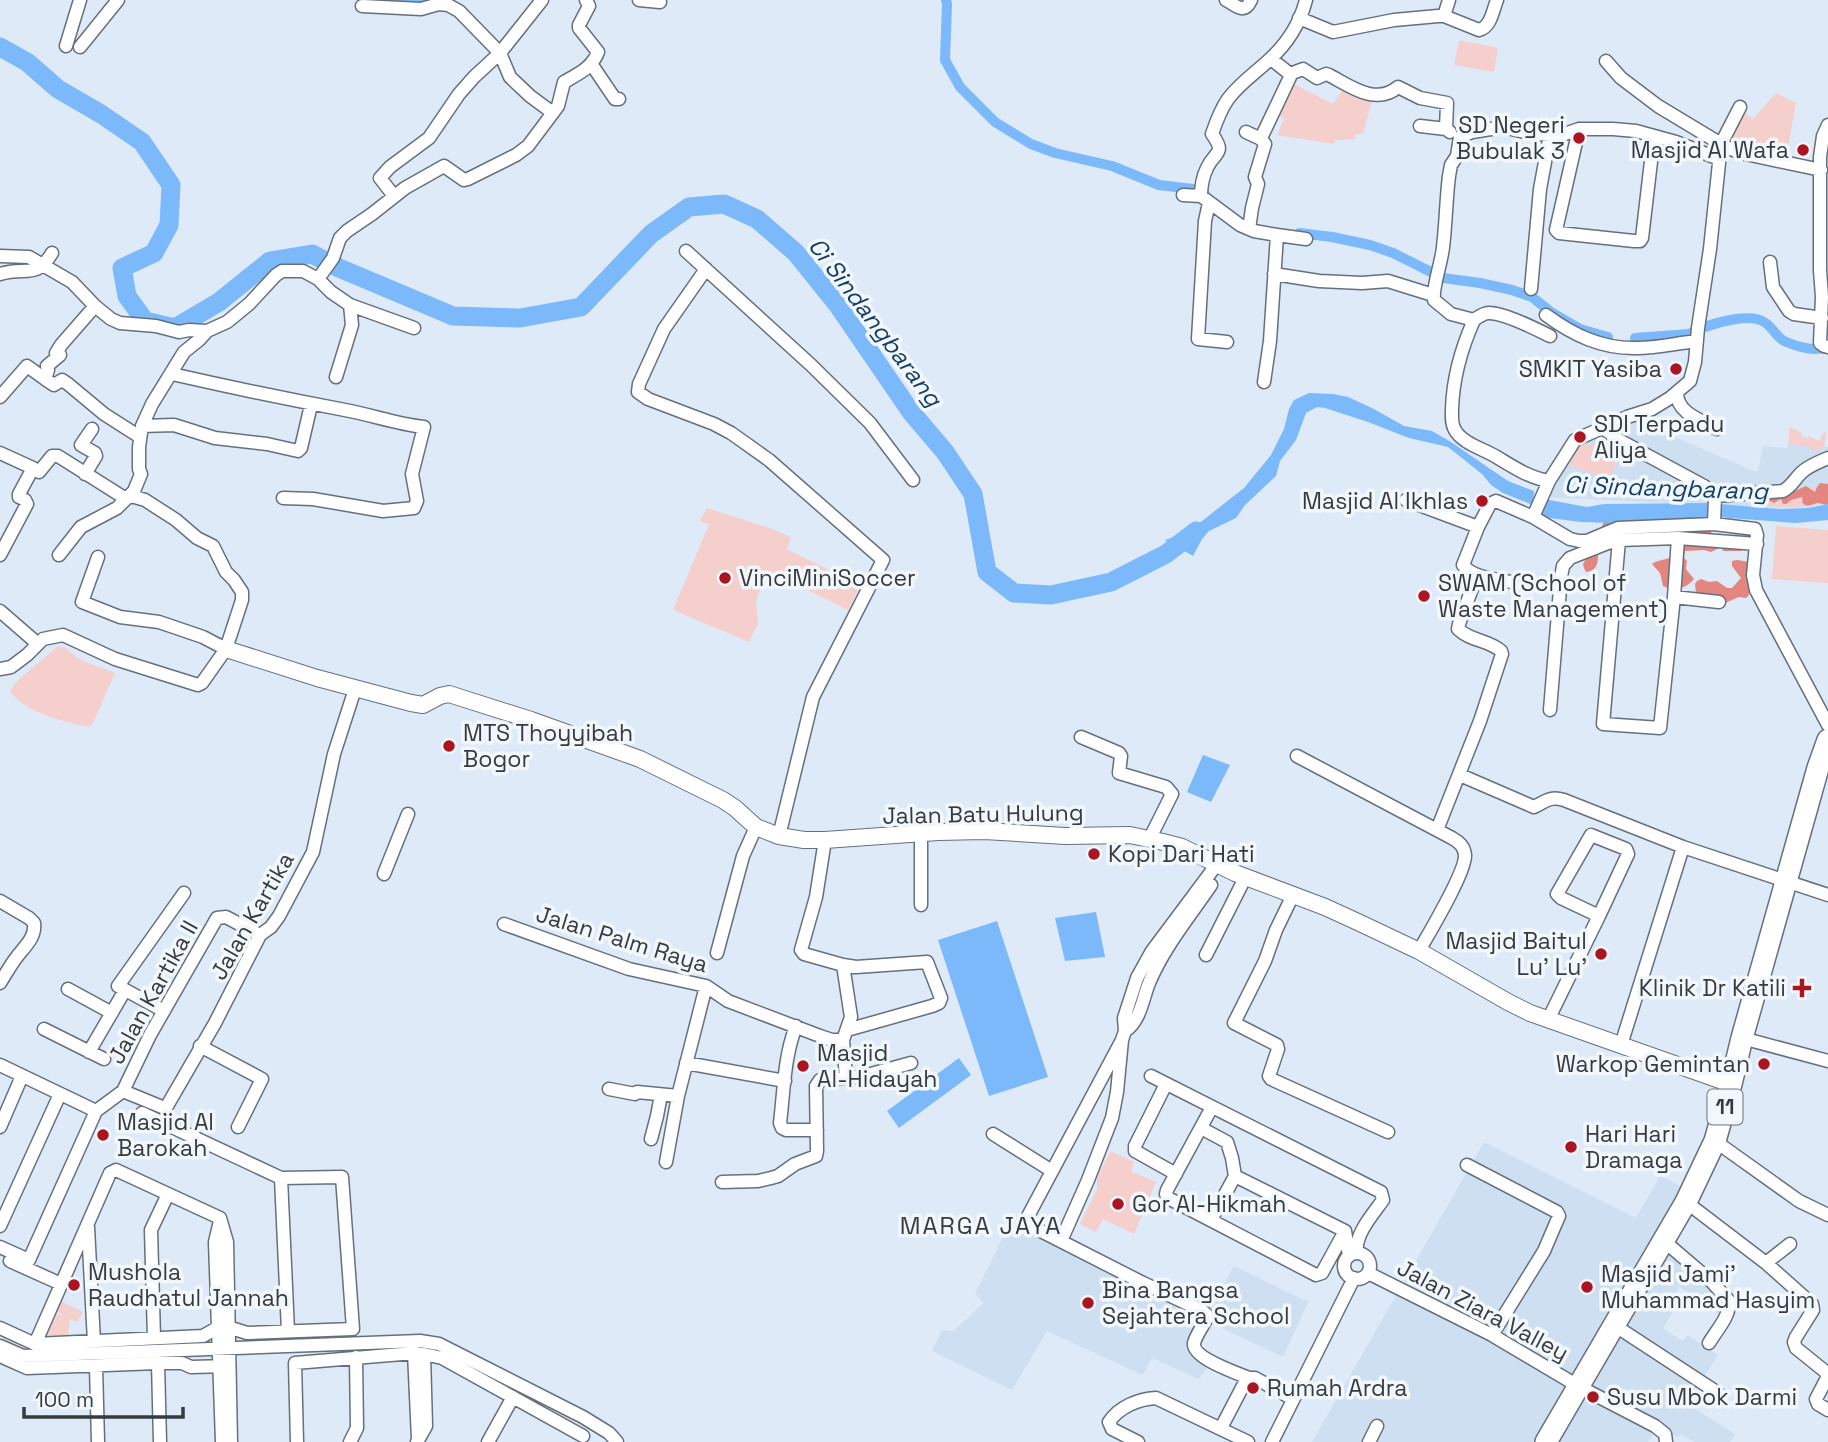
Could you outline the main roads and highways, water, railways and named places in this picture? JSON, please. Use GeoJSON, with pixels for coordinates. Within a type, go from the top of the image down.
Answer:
{"type":"FeatureCollection","features":[{"type":"Feature","properties":{"kind":"highway","name":"11"},"geometry":{"type":"LineString","coordinates":[[1545,1442],[1664,1241],[1715,1141],[1828,740]]}},
{"type":"Feature","properties":{"kind":"water"},"geometry":{"type":"Polygon","coordinates":[[[1309,393],[1348,397],[1404,426],[1432,431],[1508,481],[1534,491],[1533,505],[1491,485],[1482,474],[1448,447],[1409,438],[1317,407],[1306,413],[1296,440],[1280,461],[1276,476],[1245,505],[1236,518],[1209,531],[1193,556],[1165,540],[1188,532],[1244,488],[1271,455],[1294,400],[1309,393]]]}},
{"type":"Feature","properties":{"kind":"water"},"geometry":{"type":"Polygon","coordinates":[[[1544,499],[1587,507],[1604,504],[1712,503],[1710,521],[1615,523],[1542,517],[1544,499]]]}},
{"type":"Feature","properties":{"kind":"water"},"geometry":{"type":"Polygon","coordinates":[[[1718,504],[1780,509],[1828,504],[1828,520],[1796,523],[1716,517],[1718,504]]]}},
{"type":"Feature","properties":{"kind":"water"},"geometry":{"type":"Polygon","coordinates":[[[1203,755],[1230,765],[1211,802],[1187,792],[1203,755]]]}},
{"type":"Feature","properties":{"kind":"water"},"geometry":{"type":"Polygon","coordinates":[[[1096,912],[1105,957],[1065,961],[1055,918],[1096,912]]]}},
{"type":"Feature","properties":{"kind":"water"},"geometry":{"type":"Polygon","coordinates":[[[997,921],[1048,1077],[989,1096],[938,940],[997,921]]]}},
{"type":"Feature","properties":{"kind":"water"},"geometry":{"type":"Polygon","coordinates":[[[959,1058],[971,1075],[899,1128],[887,1111],[959,1058]]]}},
{"type":"Feature","properties":{"kind":"waterway"},"geometry":{"type":"LineString","coordinates":[[395,0],[427,0]]}},
{"type":"Feature","properties":{"kind":"waterway"},"geometry":{"type":"LineString","coordinates":[[946,0],[945,60],[960,87],[995,122],[1031,144],[1055,153],[1112,166],[1159,185],[1193,189],[1205,194]]}},
{"type":"Feature","properties":{"kind":"waterway","name":"Ci Sindangbarang"},"geometry":{"type":"LineString","coordinates":[[0,47],[27,62],[58,89],[142,142],[171,185],[169,225],[154,253],[122,268],[127,296],[145,321],[175,328],[219,302],[270,261],[312,254],[453,316],[520,318],[581,307],[651,234],[689,207],[724,204],[757,219],[796,253],[837,304],[911,412],[945,452],[973,494],[987,572],[1014,593],[1051,595],[1111,582],[1166,554],[1196,531]]}},
{"type":"Feature","properties":{"kind":"waterway"},"geometry":{"type":"LineString","coordinates":[[1299,233],[1370,245],[1393,253],[1443,278],[1512,290],[1532,297],[1580,329],[1608,337]]}},
{"type":"Feature","properties":{"kind":"waterway"},"geometry":{"type":"LineString","coordinates":[[1705,327],[1734,319],[1758,319],[1784,341],[1809,349],[1828,349]]}},
{"type":"Feature","properties":{"kind":"waterway"},"geometry":{"type":"LineString","coordinates":[[1635,338],[1693,332]]}},
{"type":"Feature","properties":{"kind":"place","name":"SD Negeri Bubulak 3"},"geometry":{"type":"Point","coordinates":[1579,138]}},
{"type":"Feature","properties":{"kind":"place","name":"Masjid Al Wafa"},"geometry":{"type":"Point","coordinates":[1803,150]}},
{"type":"Feature","properties":{"kind":"place","name":"SMKIT Yasiba"},"geometry":{"type":"Point","coordinates":[1676,369]}},
{"type":"Feature","properties":{"kind":"place","name":"SDI Terpadu Aliya"},"geometry":{"type":"Point","coordinates":[1580,437]}},
{"type":"Feature","properties":{"kind":"place","name":"Masjid Al Ikhlas"},"geometry":{"type":"Point","coordinates":[1482,501]}},
{"type":"Feature","properties":{"kind":"place","name":"VinciMiniSoccer"},"geometry":{"type":"Point","coordinates":[725,578]}},
{"type":"Feature","properties":{"kind":"place","name":"SWAM (School of Waste Management)"},"geometry":{"type":"Point","coordinates":[1424,596]}},
{"type":"Feature","properties":{"kind":"place","name":"MTS Thoyyibah Bogor"},"geometry":{"type":"Point","coordinates":[449,746]}},
{"type":"Feature","properties":{"kind":"place","name":"Kopi Dari Hati"},"geometry":{"type":"Point","coordinates":[1094,854]}},
{"type":"Feature","properties":{"kind":"place","name":"Masjid Baitul Lu' Lu'"},"geometry":{"type":"Point","coordinates":[1601,954]}},
{"type":"Feature","properties":{"kind":"place","name":"Klinik Dr Katili"},"geometry":{"type":"Point","coordinates":[1802,988]}},
{"type":"Feature","properties":{"kind":"place","name":"Warkop Gemintan"},"geometry":{"type":"Point","coordinates":[1764,1064]}},
{"type":"Feature","properties":{"kind":"place","name":"Masjid Al-Hidayah"},"geometry":{"type":"Point","coordinates":[803,1066]}},
{"type":"Feature","properties":{"kind":"place","name":"Masjid Al Barokah"},"geometry":{"type":"Point","coordinates":[103,1135]}},
{"type":"Feature","properties":{"kind":"place","name":"Hari Hari Dramaga"},"geometry":{"type":"Point","coordinates":[1571,1147]}},
{"type":"Feature","properties":{"kind":"place","name":"Gor Al-Hikmah"},"geometry":{"type":"Point","coordinates":[1118,1204]}},
{"type":"Feature","properties":{"kind":"place","name":"Mushola Raudhatul Jannah"},"geometry":{"type":"Point","coordinates":[74,1285]}},
{"type":"Feature","properties":{"kind":"place","name":"Masjid Jami' Muhammad Hasyim"},"geometry":{"type":"Point","coordinates":[1587,1287]}},
{"type":"Feature","properties":{"kind":"place","name":"Bina Bangsa Sejahtera School"},"geometry":{"type":"Point","coordinates":[1088,1303]}},
{"type":"Feature","properties":{"kind":"place","name":"Rumah Ardra"},"geometry":{"type":"Point","coordinates":[1253,1388]}},
{"type":"Feature","properties":{"kind":"place","name":"Susu Mbok Darmi"},"geometry":{"type":"Point","coordinates":[1593,1397]}},
{"type":"Feature","properties":{"kind":"district","name":"MARGA JAYA"},"geometry":{"type":"Point","coordinates":[981,1226]}}]}
